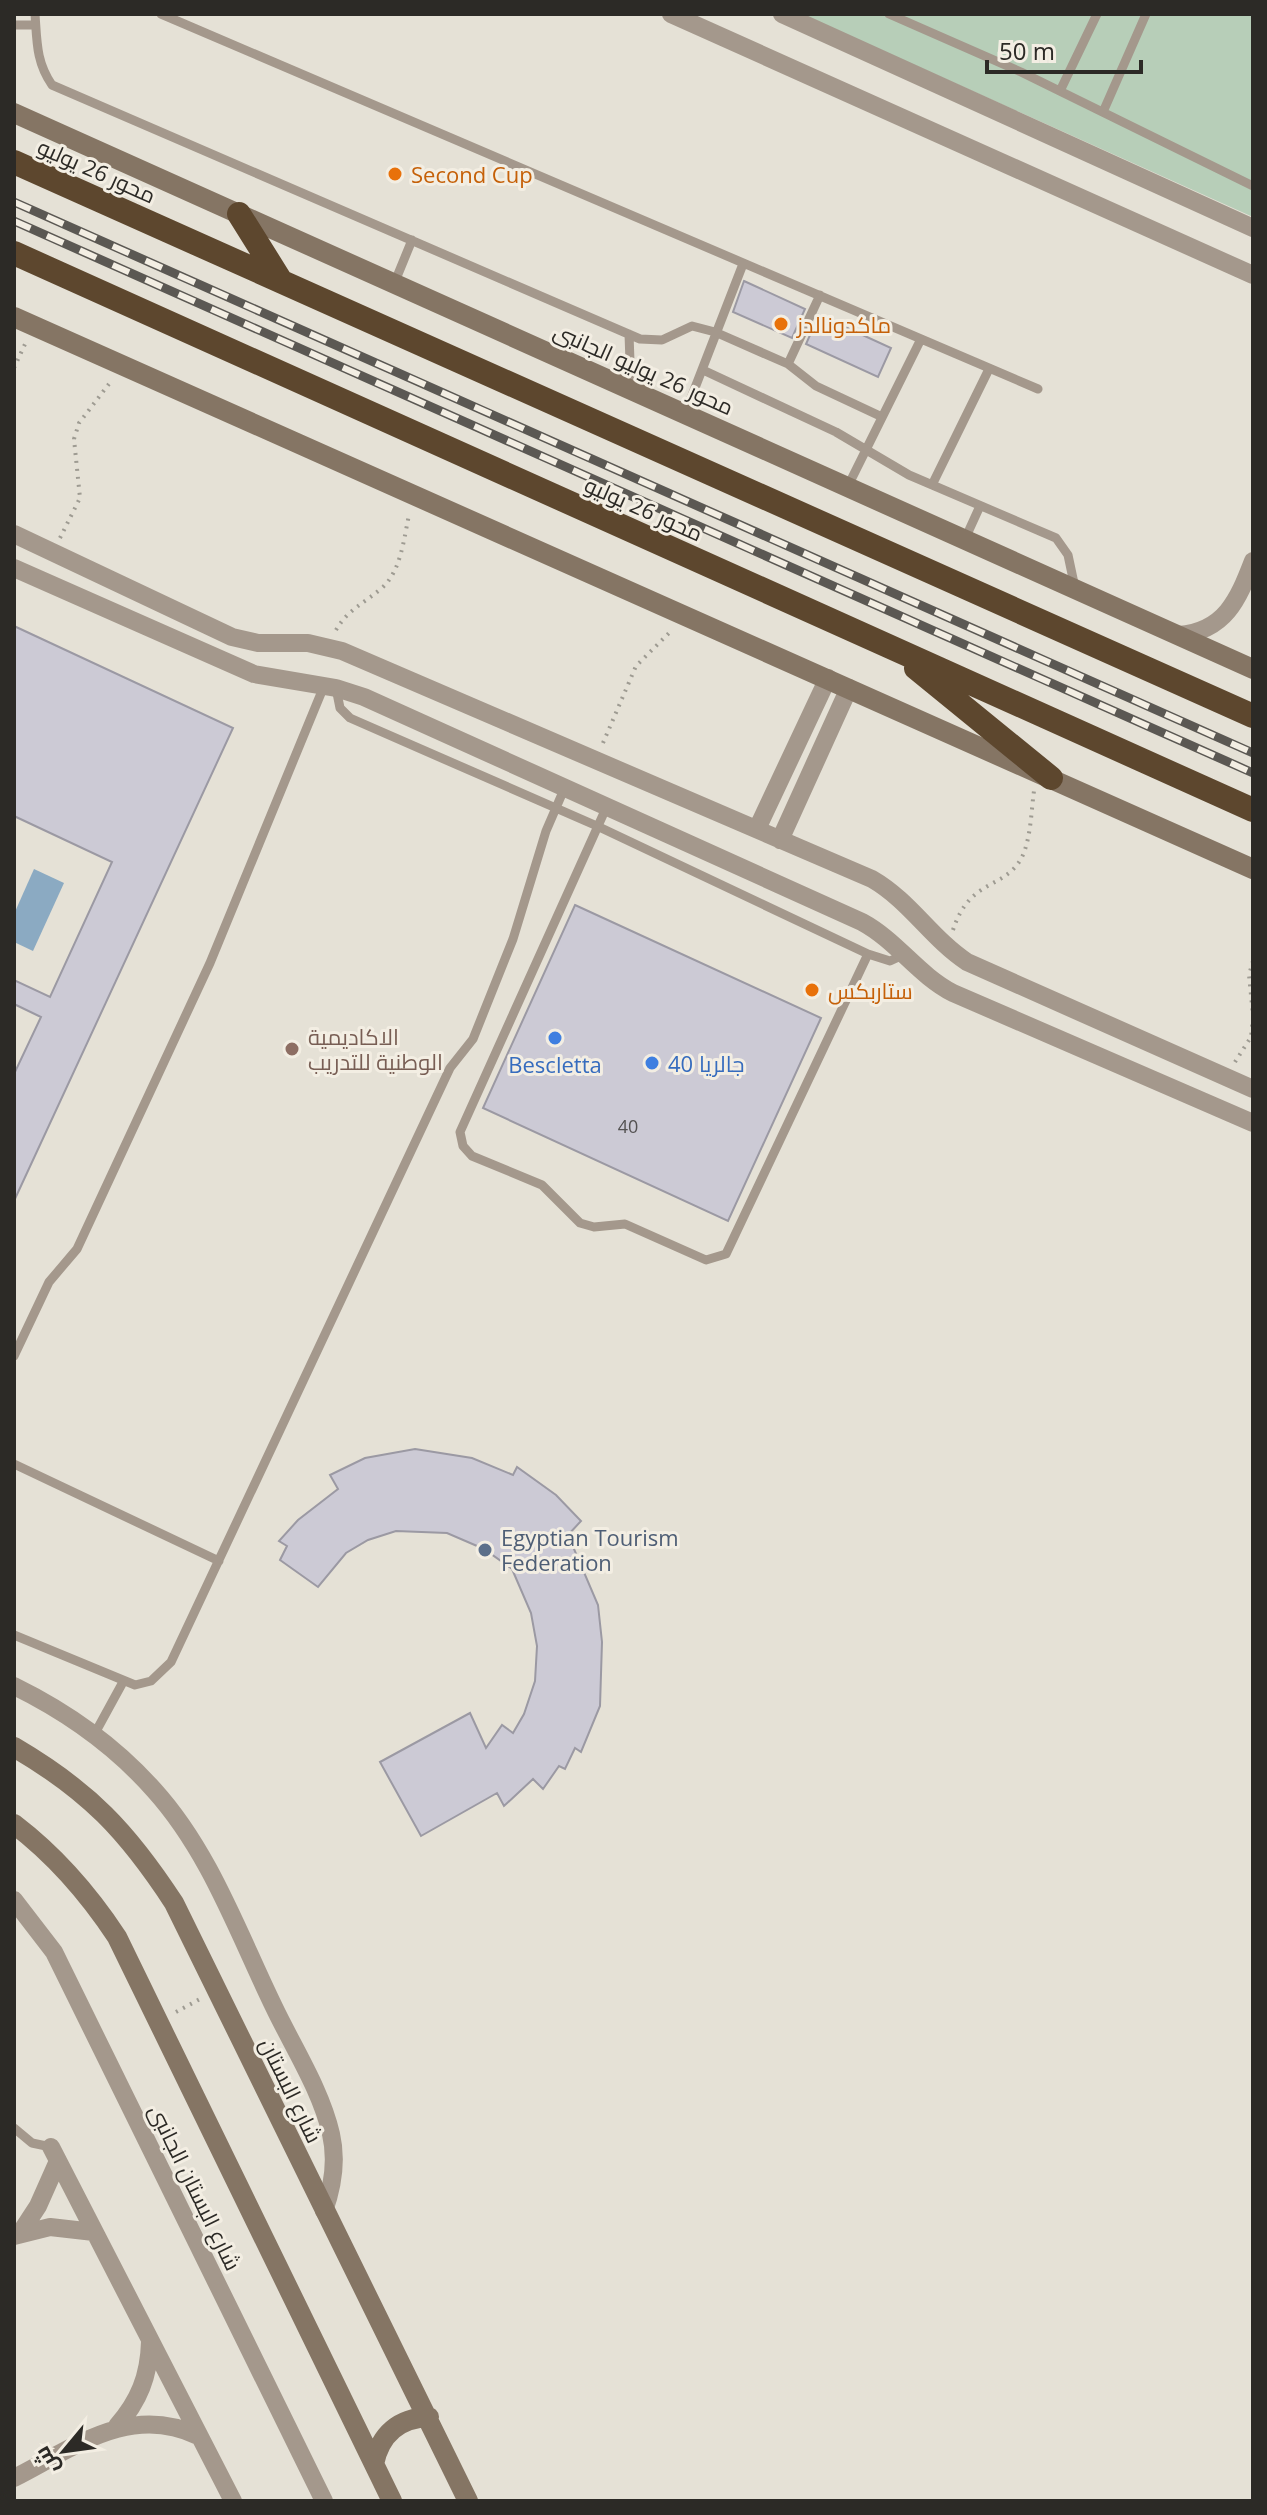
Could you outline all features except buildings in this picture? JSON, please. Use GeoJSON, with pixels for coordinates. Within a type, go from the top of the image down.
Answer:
{"type":"FeatureCollection","features":[{"type":"Feature","properties":{"kind":"highway","name":"محور 26 يوليو"},"geometry":{"type":"LineString","coordinates":[[14,162],[1253,716]]}},
{"type":"Feature","properties":{"kind":"highway"},"geometry":{"type":"LineString","coordinates":[[239,214],[281,281]]}},
{"type":"Feature","properties":{"kind":"highway","name":"محور 26 يوليو"},"geometry":{"type":"LineString","coordinates":[[14,253],[1253,810]]}},
{"type":"Feature","properties":{"kind":"highway"},"geometry":{"type":"LineString","coordinates":[[892,649],[1044,775]]}},
{"type":"Feature","properties":{"kind":"main road","name":"محور 26 يوليو الجانبى"},"geometry":{"type":"LineString","coordinates":[[14,113],[686,411],[1253,669]]}},
{"type":"Feature","properties":{"kind":"main road"},"geometry":{"type":"LineString","coordinates":[[14,317],[1253,869]]}},
{"type":"Feature","properties":{"kind":"main road","name":"شارع البستان"},"geometry":{"type":"LineString","coordinates":[[14,1747],[57,1773],[112,1818],[174,1903],[468,2501]]}},
{"type":"Feature","properties":{"kind":"main road"},"geometry":{"type":"LineString","coordinates":[[14,1824],[42,1845],[94,1903],[165,2017],[392,2501]]}},
{"type":"Feature","properties":{"kind":"main road"},"geometry":{"type":"LineString","coordinates":[[374,2464],[388,2432],[407,2420],[429,2417]]}},
{"type":"Feature","properties":{"kind":"street"},"geometry":{"type":"LineString","coordinates":[[671,14],[1253,275]]}},
{"type":"Feature","properties":{"kind":"street"},"geometry":{"type":"LineString","coordinates":[[782,14],[1253,228]]}},
{"type":"Feature","properties":{"kind":"street"},"geometry":{"type":"LineString","coordinates":[[14,534],[232,637],[330,647],[757,829],[887,888],[948,948],[967,962],[1253,1089]]}},
{"type":"Feature","properties":{"kind":"street"},"geometry":{"type":"LineString","coordinates":[[1179,635],[1203,631],[1223,619],[1237,600],[1253,561]]}},
{"type":"Feature","properties":{"kind":"street"},"geometry":{"type":"LineString","coordinates":[[14,568],[254,674],[330,687],[607,806],[877,930],[937,985],[1253,1123]]}},
{"type":"Feature","properties":{"kind":"street"},"geometry":{"type":"LineString","coordinates":[[757,829],[828,678]]}},
{"type":"Feature","properties":{"kind":"street"},"geometry":{"type":"LineString","coordinates":[[780,840],[849,688]]}},
{"type":"Feature","properties":{"kind":"street"},"geometry":{"type":"LineString","coordinates":[[573,791],[594,762]]}},
{"type":"Feature","properties":{"kind":"street"},"geometry":{"type":"LineString","coordinates":[[1074,1043],[1087,1015]]}},
{"type":"Feature","properties":{"kind":"street"},"geometry":{"type":"LineString","coordinates":[[14,1686],[62,1712],[123,1758],[156,1792],[189,1836],[220,1892],[327,2119],[334,2165],[324,2211]]}},
{"type":"Feature","properties":{"kind":"street","name":"شارع البستان الجانبى"},"geometry":{"type":"LineString","coordinates":[[14,1900],[54,1952],[324,2501]]}},
{"type":"Feature","properties":{"kind":"street"},"geometry":{"type":"LineString","coordinates":[[55,2154],[233,2501]]}},
{"type":"Feature","properties":{"kind":"street"},"geometry":{"type":"LineString","coordinates":[[17,2234],[38,2206],[55,2154]]}},
{"type":"Feature","properties":{"kind":"street"},"geometry":{"type":"LineString","coordinates":[[17,2234],[65,2227],[94,2232]]}},
{"type":"Feature","properties":{"kind":"street"},"geometry":{"type":"LineString","coordinates":[[117,2426],[129,2412],[146,2378],[150,2341]]}},
{"type":"Feature","properties":{"kind":"street"},"geometry":{"type":"LineString","coordinates":[[14,2478],[117,2426],[158,2423],[198,2436]]}},
{"type":"Feature","properties":{"kind":"lane"},"geometry":{"type":"LineString","coordinates":[[35,14],[41,69],[52,85],[629,334],[655,341],[674,336],[692,326],[715,332],[788,364],[816,386],[880,416]]}},
{"type":"Feature","properties":{"kind":"lane"},"geometry":{"type":"LineString","coordinates":[[161,14],[1038,389]]}},
{"type":"Feature","properties":{"kind":"lane"},"geometry":{"type":"LineString","coordinates":[[889,14],[1060,91],[1253,186]]}},
{"type":"Feature","properties":{"kind":"lane"},"geometry":{"type":"LineString","coordinates":[[1060,91],[1097,14]]}},
{"type":"Feature","properties":{"kind":"lane"},"geometry":{"type":"LineString","coordinates":[[1103,112],[1146,14]]}},
{"type":"Feature","properties":{"kind":"lane"},"geometry":{"type":"LineString","coordinates":[[14,25],[35,25]]}},
{"type":"Feature","properties":{"kind":"lane"},"geometry":{"type":"LineString","coordinates":[[394,284],[412,240]]}},
{"type":"Feature","properties":{"kind":"lane"},"geometry":{"type":"LineString","coordinates":[[686,411],[743,264]]}},
{"type":"Feature","properties":{"kind":"lane"},"geometry":{"type":"LineString","coordinates":[[788,364],[820,295]]}},
{"type":"Feature","properties":{"kind":"lane"},"geometry":{"type":"LineString","coordinates":[[629,334],[631,389]]}},
{"type":"Feature","properties":{"kind":"lane"},"geometry":{"type":"LineString","coordinates":[[848,486],[880,416],[921,339]]}},
{"type":"Feature","properties":{"kind":"lane"},"geometry":{"type":"LineString","coordinates":[[932,485],[989,369]]}},
{"type":"Feature","properties":{"kind":"lane"},"geometry":{"type":"LineString","coordinates":[[703,370],[836,432],[932,485],[1056,538],[1068,555],[1075,588]]}},
{"type":"Feature","properties":{"kind":"lane"},"geometry":{"type":"LineString","coordinates":[[965,539],[980,506]]}},
{"type":"Feature","properties":{"kind":"lane"},"geometry":{"type":"LineString","coordinates":[[330,687],[340,708],[350,718],[597,826],[868,954],[890,961],[903,955]]}},
{"type":"Feature","properties":{"kind":"lane"},"geometry":{"type":"LineString","coordinates":[[14,1356],[49,1282],[77,1249],[210,963],[330,687]]}},
{"type":"Feature","properties":{"kind":"lane"},"geometry":{"type":"LineString","coordinates":[[14,1635],[135,1685],[151,1681],[171,1662],[450,1068],[473,1039],[513,939],[555,808],[573,791]]}},
{"type":"Feature","properties":{"kind":"lane"},"geometry":{"type":"LineString","coordinates":[[607,806],[460,1132],[467,1151],[542,1185],[580,1223],[594,1227],[625,1224],[706,1260],[726,1254],[868,954]]}},
{"type":"Feature","properties":{"kind":"lane"},"geometry":{"type":"LineString","coordinates":[[14,1464],[219,1561]]}},
{"type":"Feature","properties":{"kind":"lane"},"geometry":{"type":"LineString","coordinates":[[94,1735],[123,1682]]}},
{"type":"Feature","properties":{"kind":"lane"},"geometry":{"type":"LineString","coordinates":[[14,2128],[32,2143],[55,2154]]}},
{"type":"Feature","properties":{"kind":"path"},"geometry":{"type":"LineString","coordinates":[[14,368],[34,326]]}},
{"type":"Feature","properties":{"kind":"path"},"geometry":{"type":"LineString","coordinates":[[53,552],[80,498],[81,484],[73,456],[79,423],[123,365]]}},
{"type":"Feature","properties":{"kind":"path"},"geometry":{"type":"LineString","coordinates":[[330,647],[347,612],[383,587],[393,574],[414,497]]}},
{"type":"Feature","properties":{"kind":"path"},"geometry":{"type":"LineString","coordinates":[[594,762],[636,666],[654,644],[686,618]]}},
{"type":"Feature","properties":{"kind":"path"},"geometry":{"type":"LineString","coordinates":[[948,948],[963,906],[977,890],[1009,872],[1021,859],[1044,775]]}},
{"type":"Feature","properties":{"kind":"path"},"geometry":{"type":"LineString","coordinates":[[1224,1076],[1251,1037],[1253,1016],[1249,975],[1253,961]]}},
{"type":"Feature","properties":{"kind":"path"},"geometry":{"type":"LineString","coordinates":[[165,2017],[204,1997],[198,1986]]}},
{"type":"Feature","properties":{"kind":"path"},"geometry":{"type":"LineString","coordinates":[[165,2017],[167,2001]]}},
{"type":"Feature","properties":{"kind":"green space"},"geometry":{"type":"Polygon","coordinates":[[[801,14],[1253,14],[1253,217],[801,14]]]}},
{"type":"Feature","properties":{"kind":"water"},"geometry":{"type":"Polygon","coordinates":[[[34,869],[64,883],[33,951],[14,942],[14,914],[34,869]]]}},
{"type":"Feature","properties":{"kind":"railway"},"geometry":{"type":"LineString","coordinates":[[14,202],[1253,753]]}},
{"type":"Feature","properties":{"kind":"railway"},"geometry":{"type":"LineString","coordinates":[[14,221],[1253,773]]}},
{"type":"Feature","properties":{"kind":"place","name":"Second Cup"},"geometry":{"type":"Point","coordinates":[395,174]}},
{"type":"Feature","properties":{"kind":"place","name":"ماكدونالدز"},"geometry":{"type":"Point","coordinates":[781,324]}},
{"type":"Feature","properties":{"kind":"place","name":"ستاربكس"},"geometry":{"type":"Point","coordinates":[812,990]}},
{"type":"Feature","properties":{"kind":"place","name":"Bescletta"},"geometry":{"type":"Point","coordinates":[555,1038]}},
{"type":"Feature","properties":{"kind":"place","name":"الاكاديمية الوطنية للتدريب"},"geometry":{"type":"Point","coordinates":[292,1049]}},
{"type":"Feature","properties":{"kind":"place","name":"جالريا 40"},"geometry":{"type":"Point","coordinates":[652,1063]}},
{"type":"Feature","properties":{"kind":"place","name":"Egyptian Tourism Federation"},"geometry":{"type":"Point","coordinates":[485,1550]}}]}
